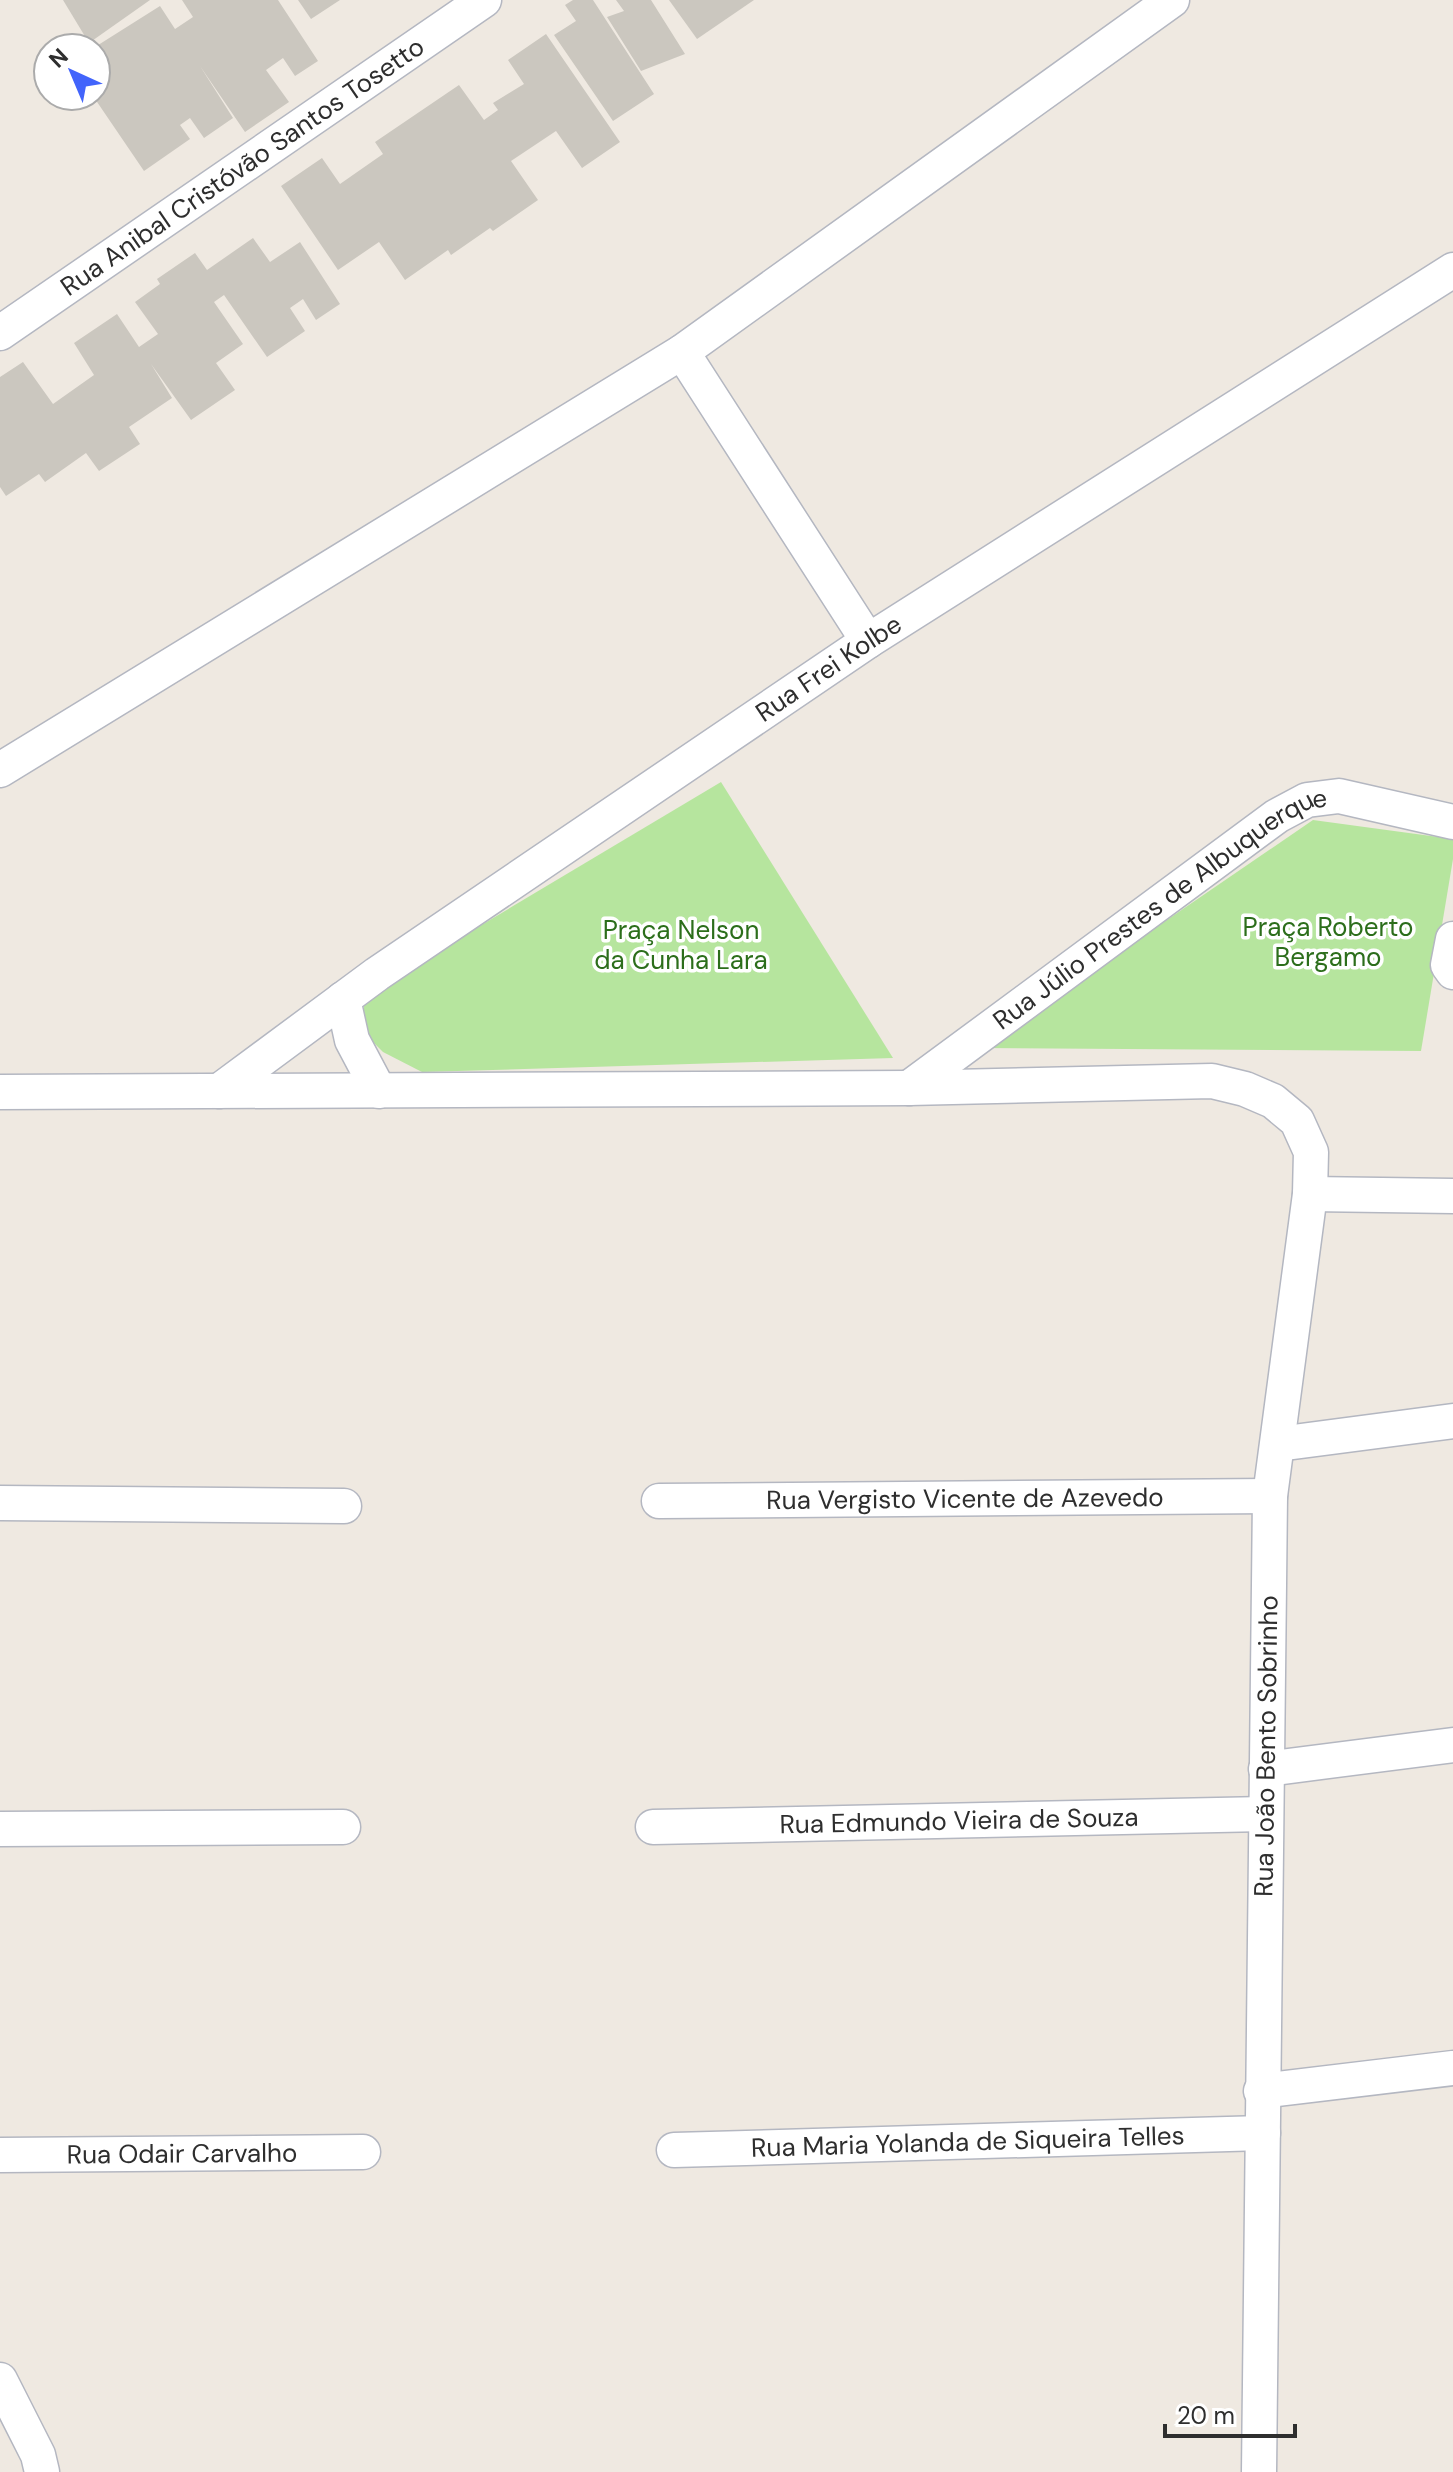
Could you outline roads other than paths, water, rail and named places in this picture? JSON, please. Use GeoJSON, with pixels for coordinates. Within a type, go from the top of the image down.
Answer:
{"type":"FeatureCollection","features":[{"type":"Feature","properties":{"kind":"street","name":"Rua Anibal Cristóvão Santos Tosetto"},"geometry":{"type":"LineString","coordinates":[[0,333],[484,0]]}},
{"type":"Feature","properties":{"kind":"street"},"geometry":{"type":"LineString","coordinates":[[0,770],[682,352],[1172,0]]}},
{"type":"Feature","properties":{"kind":"street","name":"Rua Frei Kolbe"},"geometry":{"type":"LineString","coordinates":[[219,1091],[343,999],[868,641],[1453,270]]}},
{"type":"Feature","properties":{"kind":"street"},"geometry":{"type":"LineString","coordinates":[[682,352],[868,641]]}},
{"type":"Feature","properties":{"kind":"street","name":"Rua Júlio Prestes de Albuquerque"},"geometry":{"type":"LineString","coordinates":[[909,1088],[1277,816],[1307,800],[1339,796],[1444,819]]}},
{"type":"Feature","properties":{"kind":"street"},"geometry":{"type":"LineString","coordinates":[[1453,939],[1448,965],[1453,972]]}},
{"type":"Feature","properties":{"kind":"street"},"geometry":{"type":"LineString","coordinates":[[343,999],[352,1040],[379,1091]]}},
{"type":"Feature","properties":{"kind":"street","name":"Rua João Bento Sobrinho"},"geometry":{"type":"LineString","coordinates":[[0,1092],[909,1088],[1212,1081],[1245,1089],[1273,1101],[1297,1121],[1311,1152],[1310,1194],[1270,1496],[1259,2472]]}},
{"type":"Feature","properties":{"kind":"street"},"geometry":{"type":"LineString","coordinates":[[1310,1194],[1453,1196]]}},
{"type":"Feature","properties":{"kind":"street"},"geometry":{"type":"LineString","coordinates":[[1278,1444],[1453,1421]]}},
{"type":"Feature","properties":{"kind":"street","name":"Rua Vergisto Vicente de Azevedo"},"geometry":{"type":"LineString","coordinates":[[659,1501],[1270,1496]]}},
{"type":"Feature","properties":{"kind":"street"},"geometry":{"type":"LineString","coordinates":[[0,1503],[344,1506]]}},
{"type":"Feature","properties":{"kind":"street"},"geometry":{"type":"LineString","coordinates":[[1266,1769],[1453,1745]]}},
{"type":"Feature","properties":{"kind":"street","name":"Rua Edmundo Vieira de Souza"},"geometry":{"type":"LineString","coordinates":[[653,1827],[1265,1814]]}},
{"type":"Feature","properties":{"kind":"street"},"geometry":{"type":"LineString","coordinates":[[0,1829],[343,1827]]}},
{"type":"Feature","properties":{"kind":"street"},"geometry":{"type":"LineString","coordinates":[[1261,2091],[1453,2068]]}},
{"type":"Feature","properties":{"kind":"street","name":"Rua Maria Yolanda de Siqueira Telles"},"geometry":{"type":"LineString","coordinates":[[674,2150],[1263,2133]]}},
{"type":"Feature","properties":{"kind":"street","name":"Rua Odair Carvalho"},"geometry":{"type":"LineString","coordinates":[[0,2155],[363,2152]]}},
{"type":"Feature","properties":{"kind":"street"},"geometry":{"type":"LineString","coordinates":[[0,2380],[38,2455],[42,2472]]}},
{"type":"Feature","properties":{"kind":"park label","name":"Praça Roberto Bergamo"},"geometry":{"type":"Point","coordinates":[1328,942]}},
{"type":"Feature","properties":{"kind":"park label","name":"Praça Nelson da Cunha Lara"},"geometry":{"type":"Point","coordinates":[681,945]}}]}
